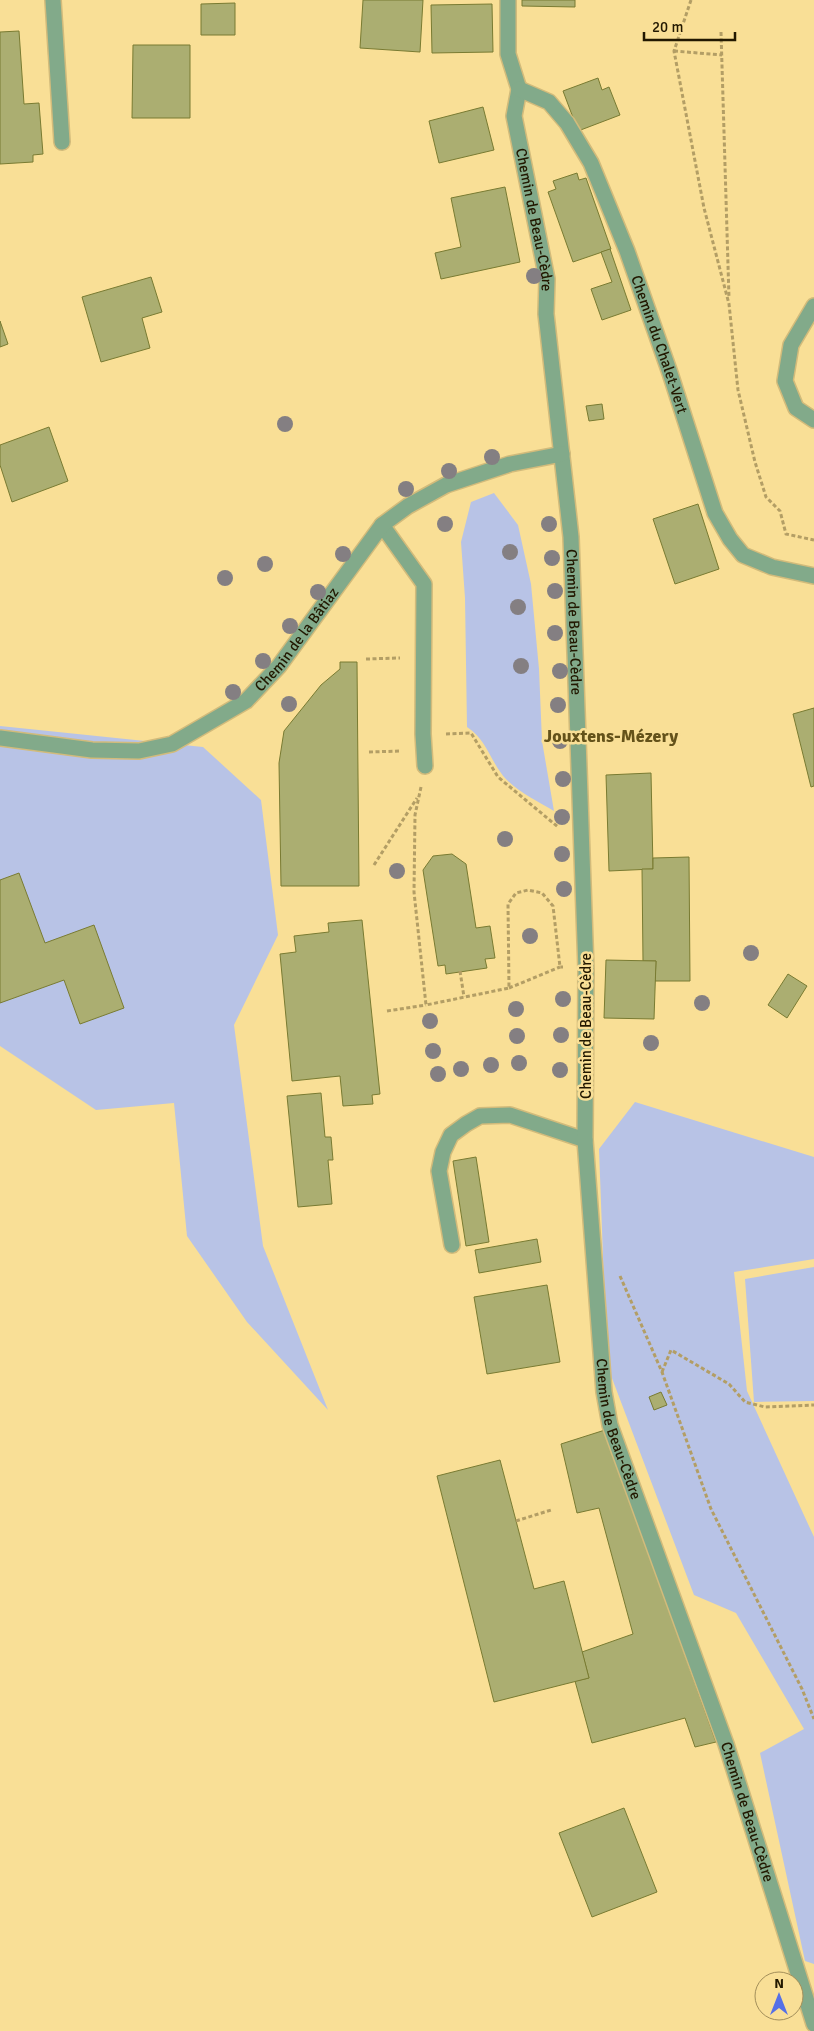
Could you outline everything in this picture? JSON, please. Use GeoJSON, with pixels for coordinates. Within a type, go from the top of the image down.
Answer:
{"type":"FeatureCollection","features":[{"type":"Feature","properties":{"kind":"street"},"geometry":{"type":"LineString","coordinates":[[53,0],[62,142]]}},
{"type":"Feature","properties":{"kind":"street","name":"Chemin de Beau-Cèdre"},"geometry":{"type":"LineString","coordinates":[[508,0],[508,54],[519,89],[514,116],[547,279],[546,314],[571,537],[586,970],[585,1140],[604,1392],[610,1425],[726,1744],[814,2024]]}},
{"type":"Feature","properties":{"kind":"street","name":"Chemin du Chalet-Vert"},"geometry":{"type":"LineString","coordinates":[[519,89],[549,102],[566,123],[591,163],[627,251],[673,383],[715,513],[730,539],[743,555],[772,567],[814,576]]}},
{"type":"Feature","properties":{"kind":"street"},"geometry":{"type":"LineString","coordinates":[[812,314],[792,345],[785,381],[796,408],[814,420]]}},
{"type":"Feature","properties":{"kind":"street","name":"Chemin de la Bâtiaz"},"geometry":{"type":"LineString","coordinates":[[0,738],[92,750],[139,751],[172,744],[246,702],[279,666],[382,525],[408,506],[446,485],[510,464],[562,454]]}},
{"type":"Feature","properties":{"kind":"street"},"geometry":{"type":"LineString","coordinates":[[382,525],[424,584],[423,734],[425,758]]}},
{"type":"Feature","properties":{"kind":"street"},"geometry":{"type":"LineString","coordinates":[[452,1245],[439,1171],[443,1152],[451,1135],[480,1116],[510,1115],[585,1140]]}},
{"type":"Feature","properties":{"kind":"path"},"geometry":{"type":"LineString","coordinates":[[691,0],[674,51],[704,208],[729,304]]}},
{"type":"Feature","properties":{"kind":"path"},"geometry":{"type":"LineString","coordinates":[[721,32],[729,304],[738,390],[755,462],[766,497],[780,511],[786,534],[814,540]]}},
{"type":"Feature","properties":{"kind":"path"},"geometry":{"type":"LineString","coordinates":[[674,51],[722,55]]}},
{"type":"Feature","properties":{"kind":"path"},"geometry":{"type":"LineString","coordinates":[[366,659],[424,658]]}},
{"type":"Feature","properties":{"kind":"path"},"geometry":{"type":"LineString","coordinates":[[423,734],[471,733],[498,777],[560,828]]}},
{"type":"Feature","properties":{"kind":"path"},"geometry":{"type":"LineString","coordinates":[[369,752],[425,758],[414,815],[414,892],[426,1005]]}},
{"type":"Feature","properties":{"kind":"path"},"geometry":{"type":"LineString","coordinates":[[374,865],[419,795]]}},
{"type":"Feature","properties":{"kind":"path"},"geometry":{"type":"LineString","coordinates":[[508,988],[508,904],[516,893],[528,890],[542,893],[552,906],[560,967]]}},
{"type":"Feature","properties":{"kind":"path"},"geometry":{"type":"LineString","coordinates":[[387,1011],[508,988],[560,967],[586,970]]}},
{"type":"Feature","properties":{"kind":"path"},"geometry":{"type":"LineString","coordinates":[[460,971],[464,997]]}},
{"type":"Feature","properties":{"kind":"path"},"geometry":{"type":"LineString","coordinates":[[618,1270],[662,1372],[712,1509],[802,1689],[814,1720]]}},
{"type":"Feature","properties":{"kind":"path"},"geometry":{"type":"LineString","coordinates":[[662,1372],[671,1350],[729,1384],[745,1402],[765,1407],[814,1405]]}},
{"type":"Feature","properties":{"kind":"path"},"geometry":{"type":"LineString","coordinates":[[516,1521],[552,1510]]}},
{"type":"Feature","properties":{"kind":"shaded area"},"geometry":{"type":"Polygon","coordinates":[[[494,493],[518,525],[531,584],[539,669],[542,741],[554,811],[512,785],[501,773],[483,743],[467,727],[465,598],[461,542],[471,502],[494,493]]]}},
{"type":"Feature","properties":{"kind":"shaded area"},"geometry":{"type":"Polygon","coordinates":[[[0,726],[203,747],[261,800],[278,935],[234,1025],[263,1246],[328,1410],[247,1322],[187,1236],[174,1103],[96,1110],[0,1046],[0,726]]]}},
{"type":"Feature","properties":{"kind":"shaded area"},"geometry":{"type":"Polygon","coordinates":[[[635,1102],[814,1157],[814,1259],[734,1272],[747,1391],[814,1537],[814,1964],[805,1961],[760,1753],[804,1729],[736,1613],[694,1595],[607,1365],[599,1149],[635,1102]]]}},
{"type":"Feature","properties":{"kind":"shaded area"},"geometry":{"type":"Polygon","coordinates":[[[814,1267],[814,1401],[754,1402],[745,1279],[814,1267]]]}},
{"type":"Feature","properties":{"kind":"building"},"geometry":{"type":"Polygon","coordinates":[[[363,0],[423,0],[420,52],[360,48],[363,0]]]}},
{"type":"Feature","properties":{"kind":"building"},"geometry":{"type":"Polygon","coordinates":[[[522,0],[575,0],[575,7],[522,6],[522,0]]]}},
{"type":"Feature","properties":{"kind":"building"},"geometry":{"type":"Polygon","coordinates":[[[235,3],[235,35],[201,35],[201,4],[235,3]]]}},
{"type":"Feature","properties":{"kind":"building"},"geometry":{"type":"Polygon","coordinates":[[[492,4],[493,52],[432,53],[431,5],[492,4]]]}},
{"type":"Feature","properties":{"kind":"building"},"geometry":{"type":"Polygon","coordinates":[[[19,31],[24,104],[39,103],[43,154],[33,155],[33,162],[0,164],[0,32],[19,31]]]}},
{"type":"Feature","properties":{"kind":"building"},"geometry":{"type":"Polygon","coordinates":[[[133,45],[190,45],[190,118],[132,118],[133,45]]]}},
{"type":"Feature","properties":{"kind":"building"},"geometry":{"type":"Polygon","coordinates":[[[598,78],[602,90],[609,87],[620,115],[578,131],[563,91],[598,78]]]}},
{"type":"Feature","properties":{"kind":"building"},"geometry":{"type":"Polygon","coordinates":[[[483,107],[494,150],[439,163],[429,121],[483,107]]]}},
{"type":"Feature","properties":{"kind":"building"},"geometry":{"type":"Polygon","coordinates":[[[577,173],[579,180],[586,178],[611,249],[573,262],[548,192],[556,189],[553,181],[577,173]]]}},
{"type":"Feature","properties":{"kind":"building"},"geometry":{"type":"Polygon","coordinates":[[[505,187],[520,262],[441,279],[435,253],[461,247],[451,198],[505,187]]]}},
{"type":"Feature","properties":{"kind":"building"},"geometry":{"type":"Polygon","coordinates":[[[610,249],[631,310],[602,320],[591,289],[612,282],[601,252],[610,249]]]}},
{"type":"Feature","properties":{"kind":"building"},"geometry":{"type":"Polygon","coordinates":[[[151,277],[162,312],[142,318],[150,348],[101,362],[82,297],[151,277]]]}},
{"type":"Feature","properties":{"kind":"building"},"geometry":{"type":"Polygon","coordinates":[[[0,321],[8,344],[0,347],[0,321]]]}},
{"type":"Feature","properties":{"kind":"building"},"geometry":{"type":"Polygon","coordinates":[[[602,404],[604,419],[589,421],[586,406],[602,404]]]}},
{"type":"Feature","properties":{"kind":"building"},"geometry":{"type":"Polygon","coordinates":[[[49,427],[68,481],[12,502],[0,465],[0,445],[49,427]]]}},
{"type":"Feature","properties":{"kind":"building"},"geometry":{"type":"Polygon","coordinates":[[[698,504],[719,569],[675,584],[653,519],[698,504]]]}},
{"type":"Feature","properties":{"kind":"building"},"geometry":{"type":"Polygon","coordinates":[[[340,662],[357,662],[359,886],[281,886],[279,763],[284,731],[321,685],[340,669],[340,662]]]}},
{"type":"Feature","properties":{"kind":"building"},"geometry":{"type":"Polygon","coordinates":[[[814,708],[814,786],[811,787],[793,714],[814,708]]]}},
{"type":"Feature","properties":{"kind":"building"},"geometry":{"type":"Polygon","coordinates":[[[651,773],[653,869],[609,871],[606,775],[651,773]]]}},
{"type":"Feature","properties":{"kind":"building"},"geometry":{"type":"Polygon","coordinates":[[[452,854],[466,864],[476,928],[490,926],[495,958],[485,959],[487,968],[446,974],[445,965],[438,966],[423,870],[433,856],[452,854]]]}},
{"type":"Feature","properties":{"kind":"building"},"geometry":{"type":"Polygon","coordinates":[[[689,857],[690,981],[655,981],[656,961],[643,961],[642,869],[653,869],[653,858],[689,857]]]}},
{"type":"Feature","properties":{"kind":"building"},"geometry":{"type":"Polygon","coordinates":[[[19,873],[45,943],[94,925],[124,1008],[80,1024],[64,980],[0,1003],[0,880],[19,873]]]}},
{"type":"Feature","properties":{"kind":"building"},"geometry":{"type":"Polygon","coordinates":[[[362,920],[380,1094],[372,1095],[373,1104],[343,1106],[340,1076],[292,1081],[280,954],[296,952],[294,936],[329,932],[328,923],[362,920]]]}},
{"type":"Feature","properties":{"kind":"building"},"geometry":{"type":"Polygon","coordinates":[[[606,960],[656,961],[654,1019],[604,1018],[606,960]]]}},
{"type":"Feature","properties":{"kind":"building"},"geometry":{"type":"Polygon","coordinates":[[[788,974],[807,986],[787,1018],[768,1005],[788,974]]]}},
{"type":"Feature","properties":{"kind":"building"},"geometry":{"type":"Polygon","coordinates":[[[321,1093],[325,1137],[331,1137],[333,1160],[328,1160],[332,1204],[298,1207],[287,1096],[321,1093]]]}},
{"type":"Feature","properties":{"kind":"building"},"geometry":{"type":"Polygon","coordinates":[[[476,1157],[489,1242],[466,1246],[453,1161],[476,1157]]]}},
{"type":"Feature","properties":{"kind":"building"},"geometry":{"type":"Polygon","coordinates":[[[537,1239],[541,1262],[479,1273],[475,1250],[537,1239]]]}},
{"type":"Feature","properties":{"kind":"building"},"geometry":{"type":"Polygon","coordinates":[[[547,1285],[560,1362],[487,1374],[474,1297],[547,1285]]]}},
{"type":"Feature","properties":{"kind":"building"},"geometry":{"type":"Polygon","coordinates":[[[661,1392],[667,1405],[654,1410],[649,1397],[661,1392]]]}},
{"type":"Feature","properties":{"kind":"building"},"geometry":{"type":"Polygon","coordinates":[[[605,1430],[716,1742],[695,1747],[685,1718],[592,1743],[575,1681],[589,1678],[582,1652],[633,1634],[599,1508],[577,1513],[561,1444],[605,1430]]]}},
{"type":"Feature","properties":{"kind":"building"},"geometry":{"type":"Polygon","coordinates":[[[500,1460],[534,1589],[564,1581],[589,1678],[494,1702],[437,1476],[500,1460]]]}},
{"type":"Feature","properties":{"kind":"building"},"geometry":{"type":"Polygon","coordinates":[[[624,1808],[657,1892],[592,1917],[559,1833],[624,1808]]]}},
{"type":"Feature","properties":{"kind":"district","name":"Jouxtens-Mézery"},"geometry":{"type":"Point","coordinates":[611,736]}}]}
